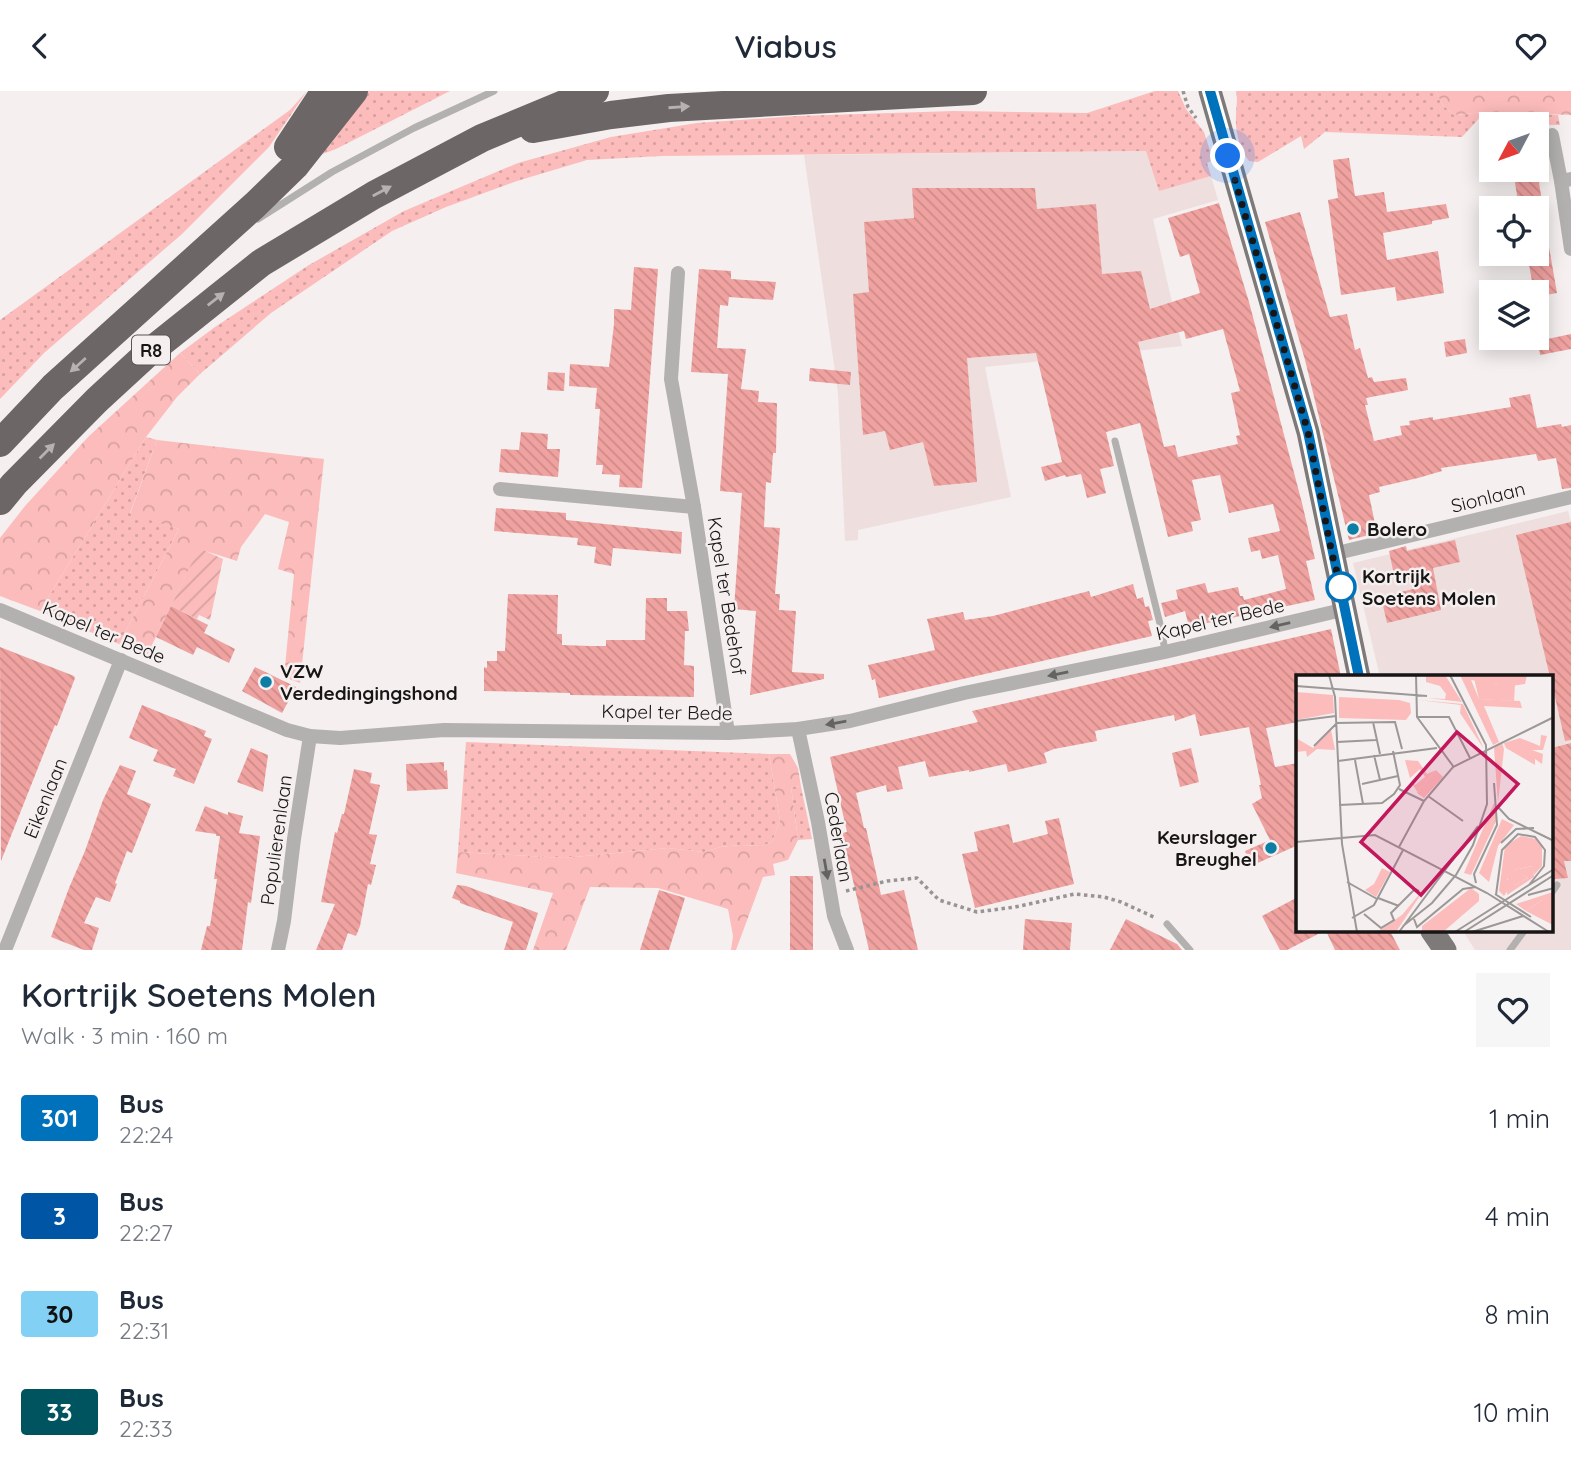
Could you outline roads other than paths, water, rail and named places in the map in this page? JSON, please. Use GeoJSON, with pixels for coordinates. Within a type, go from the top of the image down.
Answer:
{"type":"FeatureCollection","features":[{"type":"Feature","properties":{"kind":"highway"},"geometry":{"type":"LineString","coordinates":[[190,264],[202,243],[266,177],[325,91]]}},
{"type":"Feature","properties":{"kind":"highway"},"geometry":{"type":"LineString","coordinates":[[190,264],[295,166],[354,91]]}},
{"type":"Feature","properties":{"kind":"highway","name":"R8"},"geometry":{"type":"LineString","coordinates":[[0,501],[97,400],[147,354],[261,264],[374,195],[482,138],[595,91]]}},
{"type":"Feature","properties":{"kind":"highway","name":"R8"},"geometry":{"type":"LineString","coordinates":[[482,138],[611,115],[669,108],[973,91]]}},
{"type":"Feature","properties":{"kind":"highway","name":"R8"},"geometry":{"type":"LineString","coordinates":[[0,443],[53,387],[190,264]]}},
{"type":"Feature","properties":{"kind":"main road"},"geometry":{"type":"LineString","coordinates":[[1210,91],[1308,432],[1359,675]]}},
{"type":"Feature","properties":{"kind":"main road"},"geometry":{"type":"LineString","coordinates":[[1433,933],[1446,950]]}},
{"type":"Feature","properties":{"kind":"street"},"geometry":{"type":"LineString","coordinates":[[1552,135],[1566,180],[1570,239]]}},
{"type":"Feature","properties":{"kind":"street","name":"Kapel ter Bedehof"},"geometry":{"type":"LineString","coordinates":[[678,273],[671,379],[729,733]]}},
{"type":"Feature","properties":{"kind":"street","name":"Kapel ter Bedehof"},"geometry":{"type":"LineString","coordinates":[[500,489],[694,507]]}},
{"type":"Feature","properties":{"kind":"street","name":"Sionlaan"},"geometry":{"type":"LineString","coordinates":[[1332,554],[1571,497]]}},
{"type":"Feature","properties":{"kind":"street","name":"Kapel ter Bede"},"geometry":{"type":"LineString","coordinates":[[0,610],[288,730],[310,736],[340,738],[444,730],[729,733],[799,729],[850,721],[964,693],[1165,652],[1346,609]]}},
{"type":"Feature","properties":{"kind":"street","name":"Eikenlaan"},"geometry":{"type":"LineString","coordinates":[[5,950],[121,660]]}},
{"type":"Feature","properties":{"kind":"street","name":"Cederlaan"},"geometry":{"type":"LineString","coordinates":[[799,729],[834,916],[847,950]]}},
{"type":"Feature","properties":{"kind":"street","name":"Populierenlaan"},"geometry":{"type":"LineString","coordinates":[[278,950],[310,736]]}},
{"type":"Feature","properties":{"kind":"lane"},"geometry":{"type":"LineString","coordinates":[[252,223],[332,172],[414,128],[494,91]]}},
{"type":"Feature","properties":{"kind":"lane"},"geometry":{"type":"LineString","coordinates":[[190,264],[232,237]]}},
{"type":"Feature","properties":{"kind":"lane"},"geometry":{"type":"LineString","coordinates":[[1115,441],[1165,652]]}},
{"type":"Feature","properties":{"kind":"lane"},"geometry":{"type":"LineString","coordinates":[[1554,889],[1557,885]]}},
{"type":"Feature","properties":{"kind":"lane"},"geometry":{"type":"LineString","coordinates":[[1167,924],[1190,950]]}},
{"type":"Feature","properties":{"kind":"lane"},"geometry":{"type":"LineString","coordinates":[[1510,950],[1523,933]]}},
{"type":"Feature","properties":{"kind":"place","name":"Bolero"},"geometry":{"type":"Point","coordinates":[1353,529]}},
{"type":"Feature","properties":{"kind":"place","name":"Kortrijk Soetens Molen"},"geometry":{"type":"Point","coordinates":[1341,587]}},
{"type":"Feature","properties":{"kind":"place","name":"VZW Verdedingingshond"},"geometry":{"type":"Point","coordinates":[266,682]}},
{"type":"Feature","properties":{"kind":"place","name":"Keurslager Breughel"},"geometry":{"type":"Point","coordinates":[1271,848]}}]}
